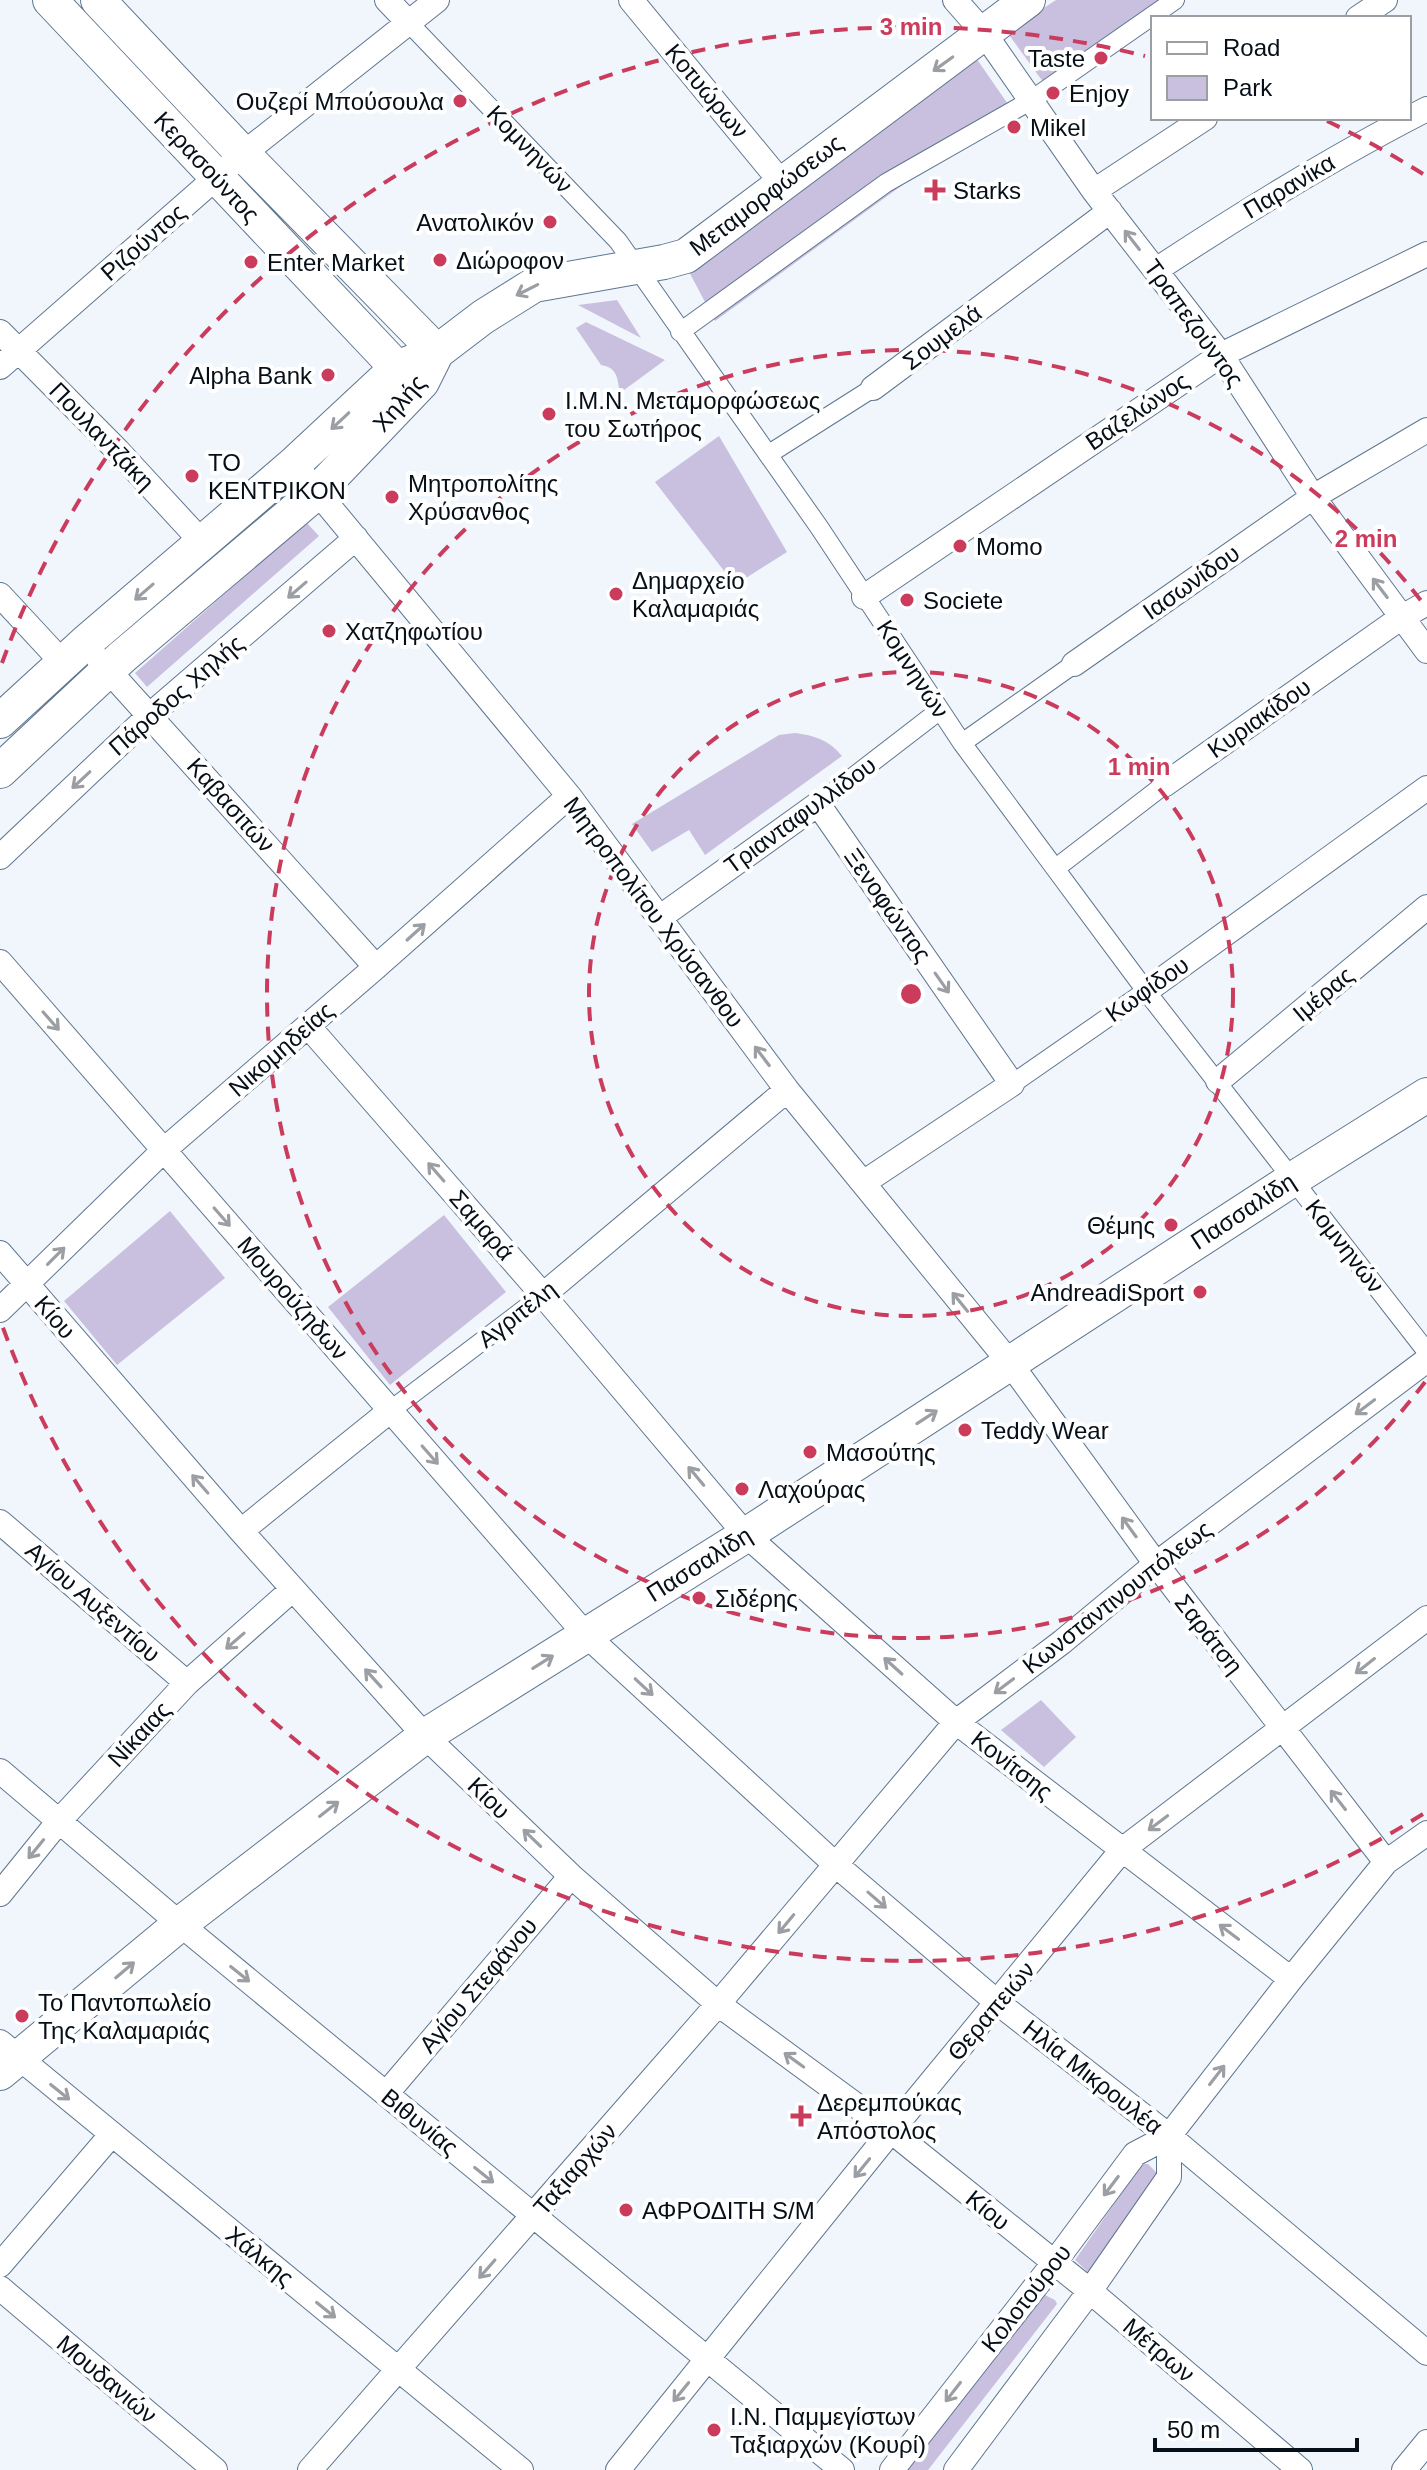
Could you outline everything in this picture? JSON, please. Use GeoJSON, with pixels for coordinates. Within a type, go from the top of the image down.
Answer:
{"type":"FeatureCollection","features":[{"type":"Feature","properties":{"kind":"main road","name":"Κερασούντος"},"geometry":{"type":"LineString","coordinates":[[50,0],[397,368]]}},
{"type":"Feature","properties":{"kind":"main road","name":"Κερασούντος"},"geometry":{"type":"LineString","coordinates":[[98,0],[437,352]]}},
{"type":"Feature","properties":{"kind":"main road","name":"Μεταμορφώσεως"},"geometry":{"type":"LineString","coordinates":[[437,352],[483,317],[534,285],[686,256],[1028,0]]}},
{"type":"Feature","properties":{"kind":"main road","name":"Χηλής"},"geometry":{"type":"LineString","coordinates":[[0,721],[74,653],[294,464],[397,368],[437,352]]}},
{"type":"Feature","properties":{"kind":"main road","name":"Χηλής"},"geometry":{"type":"LineString","coordinates":[[0,771],[108,671],[317,492],[422,382],[437,352]]}},
{"type":"Feature","properties":{"kind":"main road","name":"Πασσαλίδη"},"geometry":{"type":"LineString","coordinates":[[6,2058],[425,1736],[746,1535],[1427,1095]]}},
{"type":"Feature","properties":{"kind":"street","name":"Κομνηνών"},"geometry":{"type":"LineString","coordinates":[[387,0],[618,241],[769,454],[962,743],[1146,991],[1427,1352]]}},
{"type":"Feature","properties":{"kind":"street","name":"Ριζούντος"},"geometry":{"type":"LineString","coordinates":[[9,359],[243,154],[437,0]]}},
{"type":"Feature","properties":{"kind":"street","name":"Κοτυώρων"},"geometry":{"type":"LineString","coordinates":[[631,0],[781,182]]}},
{"type":"Feature","properties":{"kind":"street","name":"Τραπεζούντος"},"geometry":{"type":"LineString","coordinates":[[955,0],[984,33],[1094,191],[1221,355],[1313,497],[1427,651]]}},
{"type":"Feature","properties":{"kind":"street"},"geometry":{"type":"LineString","coordinates":[[1152,16],[1175,0]]}},
{"type":"Feature","properties":{"kind":"street"},"geometry":{"type":"LineString","coordinates":[[1361,16],[1385,0]]}},
{"type":"Feature","properties":{"kind":"street"},"geometry":{"type":"LineString","coordinates":[[680,332],[886,183],[1030,101],[1151,17]]}},
{"type":"Feature","properties":{"kind":"street"},"geometry":{"type":"LineString","coordinates":[[1094,191],[1202,120]]}},
{"type":"Feature","properties":{"kind":"street","name":"Παρανίκα"},"geometry":{"type":"LineString","coordinates":[[1156,270],[1266,198],[1405,120]]}},
{"type":"Feature","properties":{"kind":"street","name":"Σουμελά"},"geometry":{"type":"LineString","coordinates":[[769,454],[873,388],[1110,211]]}},
{"type":"Feature","properties":{"kind":"street","name":"Βαζελώνος"},"geometry":{"type":"LineString","coordinates":[[864,597],[1221,355],[1427,254]]}},
{"type":"Feature","properties":{"kind":"street","name":"Πουλαντζάκη"},"geometry":{"type":"LineString","coordinates":[[0,332],[9,359],[118,451],[202,542]]}},
{"type":"Feature","properties":{"kind":"street","name":"Ιασωνίδου"},"geometry":{"type":"LineString","coordinates":[[962,743],[1313,497],[1427,430]]}},
{"type":"Feature","properties":{"kind":"street","name":"Μητροπολίτου Χρύσανθου"},"geometry":{"type":"LineString","coordinates":[[294,464],[569,796],[787,1090],[1010,1363]]}},
{"type":"Feature","properties":{"kind":"street","name":"Πάροδος Χηλής"},"geometry":{"type":"LineString","coordinates":[[0,857],[150,715],[356,538]]}},
{"type":"Feature","properties":{"kind":"street","name":"Καβασιτών"},"geometry":{"type":"LineString","coordinates":[[0,595],[74,653],[108,671],[376,967]]}},
{"type":"Feature","properties":{"kind":"street","name":"Κυριακίδου"},"geometry":{"type":"LineString","coordinates":[[1056,868],[1164,785],[1402,617],[1427,603]]}},
{"type":"Feature","properties":{"kind":"street","name":"Τριανταφυλλίδου"},"geometry":{"type":"LineString","coordinates":[[659,918],[818,804],[940,710]]}},
{"type":"Feature","properties":{"kind":"street","name":"Κωφίδου"},"geometry":{"type":"LineString","coordinates":[[863,1183],[1146,991],[1427,788]]}},
{"type":"Feature","properties":{"kind":"street","name":"Νικομηδείας"},"geometry":{"type":"LineString","coordinates":[[0,1310],[164,1150],[569,796]]}},
{"type":"Feature","properties":{"kind":"street","name":"Ξενοφώντος"},"geometry":{"type":"LineString","coordinates":[[818,804],[1012,1084]]}},
{"type":"Feature","properties":{"kind":"street","name":"Ιμέρας"},"geometry":{"type":"LineString","coordinates":[[1218,1081],[1427,907]]}},
{"type":"Feature","properties":{"kind":"street","name":"Μουρούζηδων"},"geometry":{"type":"LineString","coordinates":[[0,962],[586,1635]]}},
{"type":"Feature","properties":{"kind":"street","name":"Σαμαρά"},"geometry":{"type":"LineString","coordinates":[[308,1026],[543,1295],[746,1535]]}},
{"type":"Feature","properties":{"kind":"street","name":"Αγριτέλη"},"geometry":{"type":"LineString","coordinates":[[241,1531],[391,1410],[543,1295],[787,1090]]}},
{"type":"Feature","properties":{"kind":"street","name":"Κίου"},"geometry":{"type":"LineString","coordinates":[[0,1253],[241,1531],[425,1736],[571,1876],[718,2004],[891,2131],[1054,2263]]}},
{"type":"Feature","properties":{"kind":"street","name":"Κωνσταντινουπόλεως"},"geometry":{"type":"LineString","coordinates":[[836,1865],[956,1722],[1062,1642],[1156,1564],[1427,1360]]}},
{"type":"Feature","properties":{"kind":"street","name":"Σαράτση"},"geometry":{"type":"LineString","coordinates":[[1010,1363],[1156,1564],[1386,1862]]}},
{"type":"Feature","properties":{"kind":"street","name":"Αγίου Αυξεντίου"},"geometry":{"type":"LineString","coordinates":[[0,1522],[187,1683]]}},
{"type":"Feature","properties":{"kind":"street","name":"Κονίτσης"},"geometry":{"type":"LineString","coordinates":[[746,1535],[956,1722],[1291,1979]]}},
{"type":"Feature","properties":{"kind":"street","name":"Νίκαιας"},"geometry":{"type":"LineString","coordinates":[[0,1894],[59,1821],[187,1683],[293,1589]]}},
{"type":"Feature","properties":{"kind":"street","name":"Θεραπειών"},"geometry":{"type":"LineString","coordinates":[[618,2470],[1122,1850],[1427,1618]]}},
{"type":"Feature","properties":{"kind":"street","name":"Ηλία Μικρουλέα"},"geometry":{"type":"LineString","coordinates":[[586,1635],[836,1865],[998,2003],[1169,2136],[1427,2353]]}},
{"type":"Feature","properties":{"kind":"street","name":"Βιθυνίας"},"geometry":{"type":"LineString","coordinates":[[0,1771],[180,1924],[842,2470]]}},
{"type":"Feature","properties":{"kind":"street","name":"Κολοτούρου"},"geometry":{"type":"LineString","coordinates":[[892,2470],[1135,2154],[1169,2136],[1386,1862],[1427,1833]]}},
{"type":"Feature","properties":{"kind":"street","name":"Ταξιαρχών"},"geometry":{"type":"LineString","coordinates":[[310,2470],[836,1865]]}},
{"type":"Feature","properties":{"kind":"street","name":"Αγίου Στεφάνου"},"geometry":{"type":"LineString","coordinates":[[386,2094],[571,1876]]}},
{"type":"Feature","properties":{"kind":"street","name":"Χάλκης"},"geometry":{"type":"LineString","coordinates":[[6,2058],[112,2134],[521,2470]]}},
{"type":"Feature","properties":{"kind":"street"},"geometry":{"type":"LineString","coordinates":[[0,2265],[112,2134]]}},
{"type":"Feature","properties":{"kind":"street","name":"Κολοτούρου"},"geometry":{"type":"LineString","coordinates":[[956,2470],[1090,2291],[1169,2177],[1169,2136]]}},
{"type":"Feature","properties":{"kind":"street","name":"Μέτρων"},"geometry":{"type":"LineString","coordinates":[[1054,2263],[1300,2470]]}},
{"type":"Feature","properties":{"kind":"street","name":"Μουδανιών"},"geometry":{"type":"LineString","coordinates":[[0,2288],[215,2470]]}},
{"type":"Feature","properties":{"kind":"street"},"geometry":{"type":"LineString","coordinates":[[1404,2470],[1427,2442]]}},
{"type":"Feature","properties":{"kind":"green space"},"geometry":{"type":"Polygon","coordinates":[[[1056,0],[1163,0],[1046,86],[1007,32],[1056,0]]]}},
{"type":"Feature","properties":{"kind":"green space"},"geometry":{"type":"Polygon","coordinates":[[[974,55],[1010,107],[715,321],[686,266],[974,55]]]}},
{"type":"Feature","properties":{"kind":"green space"},"geometry":{"type":"Polygon","coordinates":[[[617,300],[641,338],[578,305],[617,300]]]}},
{"type":"Feature","properties":{"kind":"green space"},"geometry":{"type":"Polygon","coordinates":[[[586,322],[665,360],[620,393],[614,372],[601,365],[576,328],[586,322]]]}},
{"type":"Feature","properties":{"kind":"green space"},"geometry":{"type":"Polygon","coordinates":[[[719,436],[787,552],[735,585],[655,482],[719,436]]]}},
{"type":"Feature","properties":{"kind":"green space"},"geometry":{"type":"Polygon","coordinates":[[[306,522],[319,536],[147,687],[135,673],[306,522]]]}},
{"type":"Feature","properties":{"kind":"green space"},"geometry":{"type":"Polygon","coordinates":[[[795,733],[822,740],[842,756],[705,855],[689,830],[652,852],[632,824],[779,735],[795,733]]]}},
{"type":"Feature","properties":{"kind":"green space"},"geometry":{"type":"Polygon","coordinates":[[[170,1211],[225,1278],[117,1365],[64,1301],[170,1211]]]}},
{"type":"Feature","properties":{"kind":"green space"},"geometry":{"type":"Polygon","coordinates":[[[444,1215],[506,1292],[390,1385],[328,1307],[444,1215]]]}},
{"type":"Feature","properties":{"kind":"green space"},"geometry":{"type":"Polygon","coordinates":[[[1041,1700],[1076,1737],[1044,1767],[1001,1730],[1041,1700]]]}},
{"type":"Feature","properties":{"kind":"green space"},"geometry":{"type":"Polygon","coordinates":[[[1142,2164],[1148,2164],[1160,2176],[1090,2274],[1075,2260],[1142,2164]]]}},
{"type":"Feature","properties":{"kind":"green space"},"geometry":{"type":"Polygon","coordinates":[[[1045,2295],[1057,2304],[928,2470],[907,2470],[1045,2295]]]}},
{"type":"Feature","properties":{"kind":"place","name":"Taste"},"geometry":{"type":"Point","coordinates":[1101,58]}},
{"type":"Feature","properties":{"kind":"place","name":"Enjoy"},"geometry":{"type":"Point","coordinates":[1053,93]}},
{"type":"Feature","properties":{"kind":"place","name":"Ουζερί Μπούσουλα"},"geometry":{"type":"Point","coordinates":[460,101]}},
{"type":"Feature","properties":{"kind":"place","name":"Mikel"},"geometry":{"type":"Point","coordinates":[1014,127]}},
{"type":"Feature","properties":{"kind":"place","name":"Starks"},"geometry":{"type":"Point","coordinates":[935,190]}},
{"type":"Feature","properties":{"kind":"place","name":"Ανατολικόν"},"geometry":{"type":"Point","coordinates":[550,222]}},
{"type":"Feature","properties":{"kind":"place","name":"Διώροφον"},"geometry":{"type":"Point","coordinates":[440,260]}},
{"type":"Feature","properties":{"kind":"place","name":"Enter Market"},"geometry":{"type":"Point","coordinates":[251,262]}},
{"type":"Feature","properties":{"kind":"place","name":"Alpha Bank"},"geometry":{"type":"Point","coordinates":[328,375]}},
{"type":"Feature","properties":{"kind":"place","name":"Ι.Μ.Ν. Μεταμορφώσεως του Σωτήρος"},"geometry":{"type":"Point","coordinates":[549,414]}},
{"type":"Feature","properties":{"kind":"place","name":"ΤΟ ΚΕΝΤΡΙΚΟΝ"},"geometry":{"type":"Point","coordinates":[192,476]}},
{"type":"Feature","properties":{"kind":"place","name":"Μητροπολίτης Χρύσανθος"},"geometry":{"type":"Point","coordinates":[392,497]}},
{"type":"Feature","properties":{"kind":"place","name":"Momo"},"geometry":{"type":"Point","coordinates":[960,546]}},
{"type":"Feature","properties":{"kind":"place","name":"Δημαρχείο Καλαμαριάς"},"geometry":{"type":"Point","coordinates":[616,594]}},
{"type":"Feature","properties":{"kind":"place","name":"Societe"},"geometry":{"type":"Point","coordinates":[907,600]}},
{"type":"Feature","properties":{"kind":"place","name":"Χατζηφωτίου"},"geometry":{"type":"Point","coordinates":[329,631]}},
{"type":"Feature","properties":{"kind":"place","name":"Θέμης"},"geometry":{"type":"Point","coordinates":[1171,1225]}},
{"type":"Feature","properties":{"kind":"place","name":"AndreadiSport"},"geometry":{"type":"Point","coordinates":[1200,1292]}},
{"type":"Feature","properties":{"kind":"place","name":"Teddy Wear"},"geometry":{"type":"Point","coordinates":[965,1430]}},
{"type":"Feature","properties":{"kind":"place","name":"Μασούτης"},"geometry":{"type":"Point","coordinates":[810,1452]}},
{"type":"Feature","properties":{"kind":"place","name":"Λαχούρας"},"geometry":{"type":"Point","coordinates":[742,1489]}},
{"type":"Feature","properties":{"kind":"place","name":"Σιδέρης"},"geometry":{"type":"Point","coordinates":[699,1598]}},
{"type":"Feature","properties":{"kind":"place","name":"Το Παντοπωλείο Της Καλαμαριάς"},"geometry":{"type":"Point","coordinates":[22,2016]}},
{"type":"Feature","properties":{"kind":"place","name":"Δερεμπούκας Απόστολος"},"geometry":{"type":"Point","coordinates":[801,2116]}},
{"type":"Feature","properties":{"kind":"place","name":"ΑΦΡΟΔΙΤΗ S/M"},"geometry":{"type":"Point","coordinates":[626,2210]}},
{"type":"Feature","properties":{"kind":"place","name":"Ι.Ν. Παμμεγίστων Ταξιαρχών (Κουρί)"},"geometry":{"type":"Point","coordinates":[714,2430]}}]}
